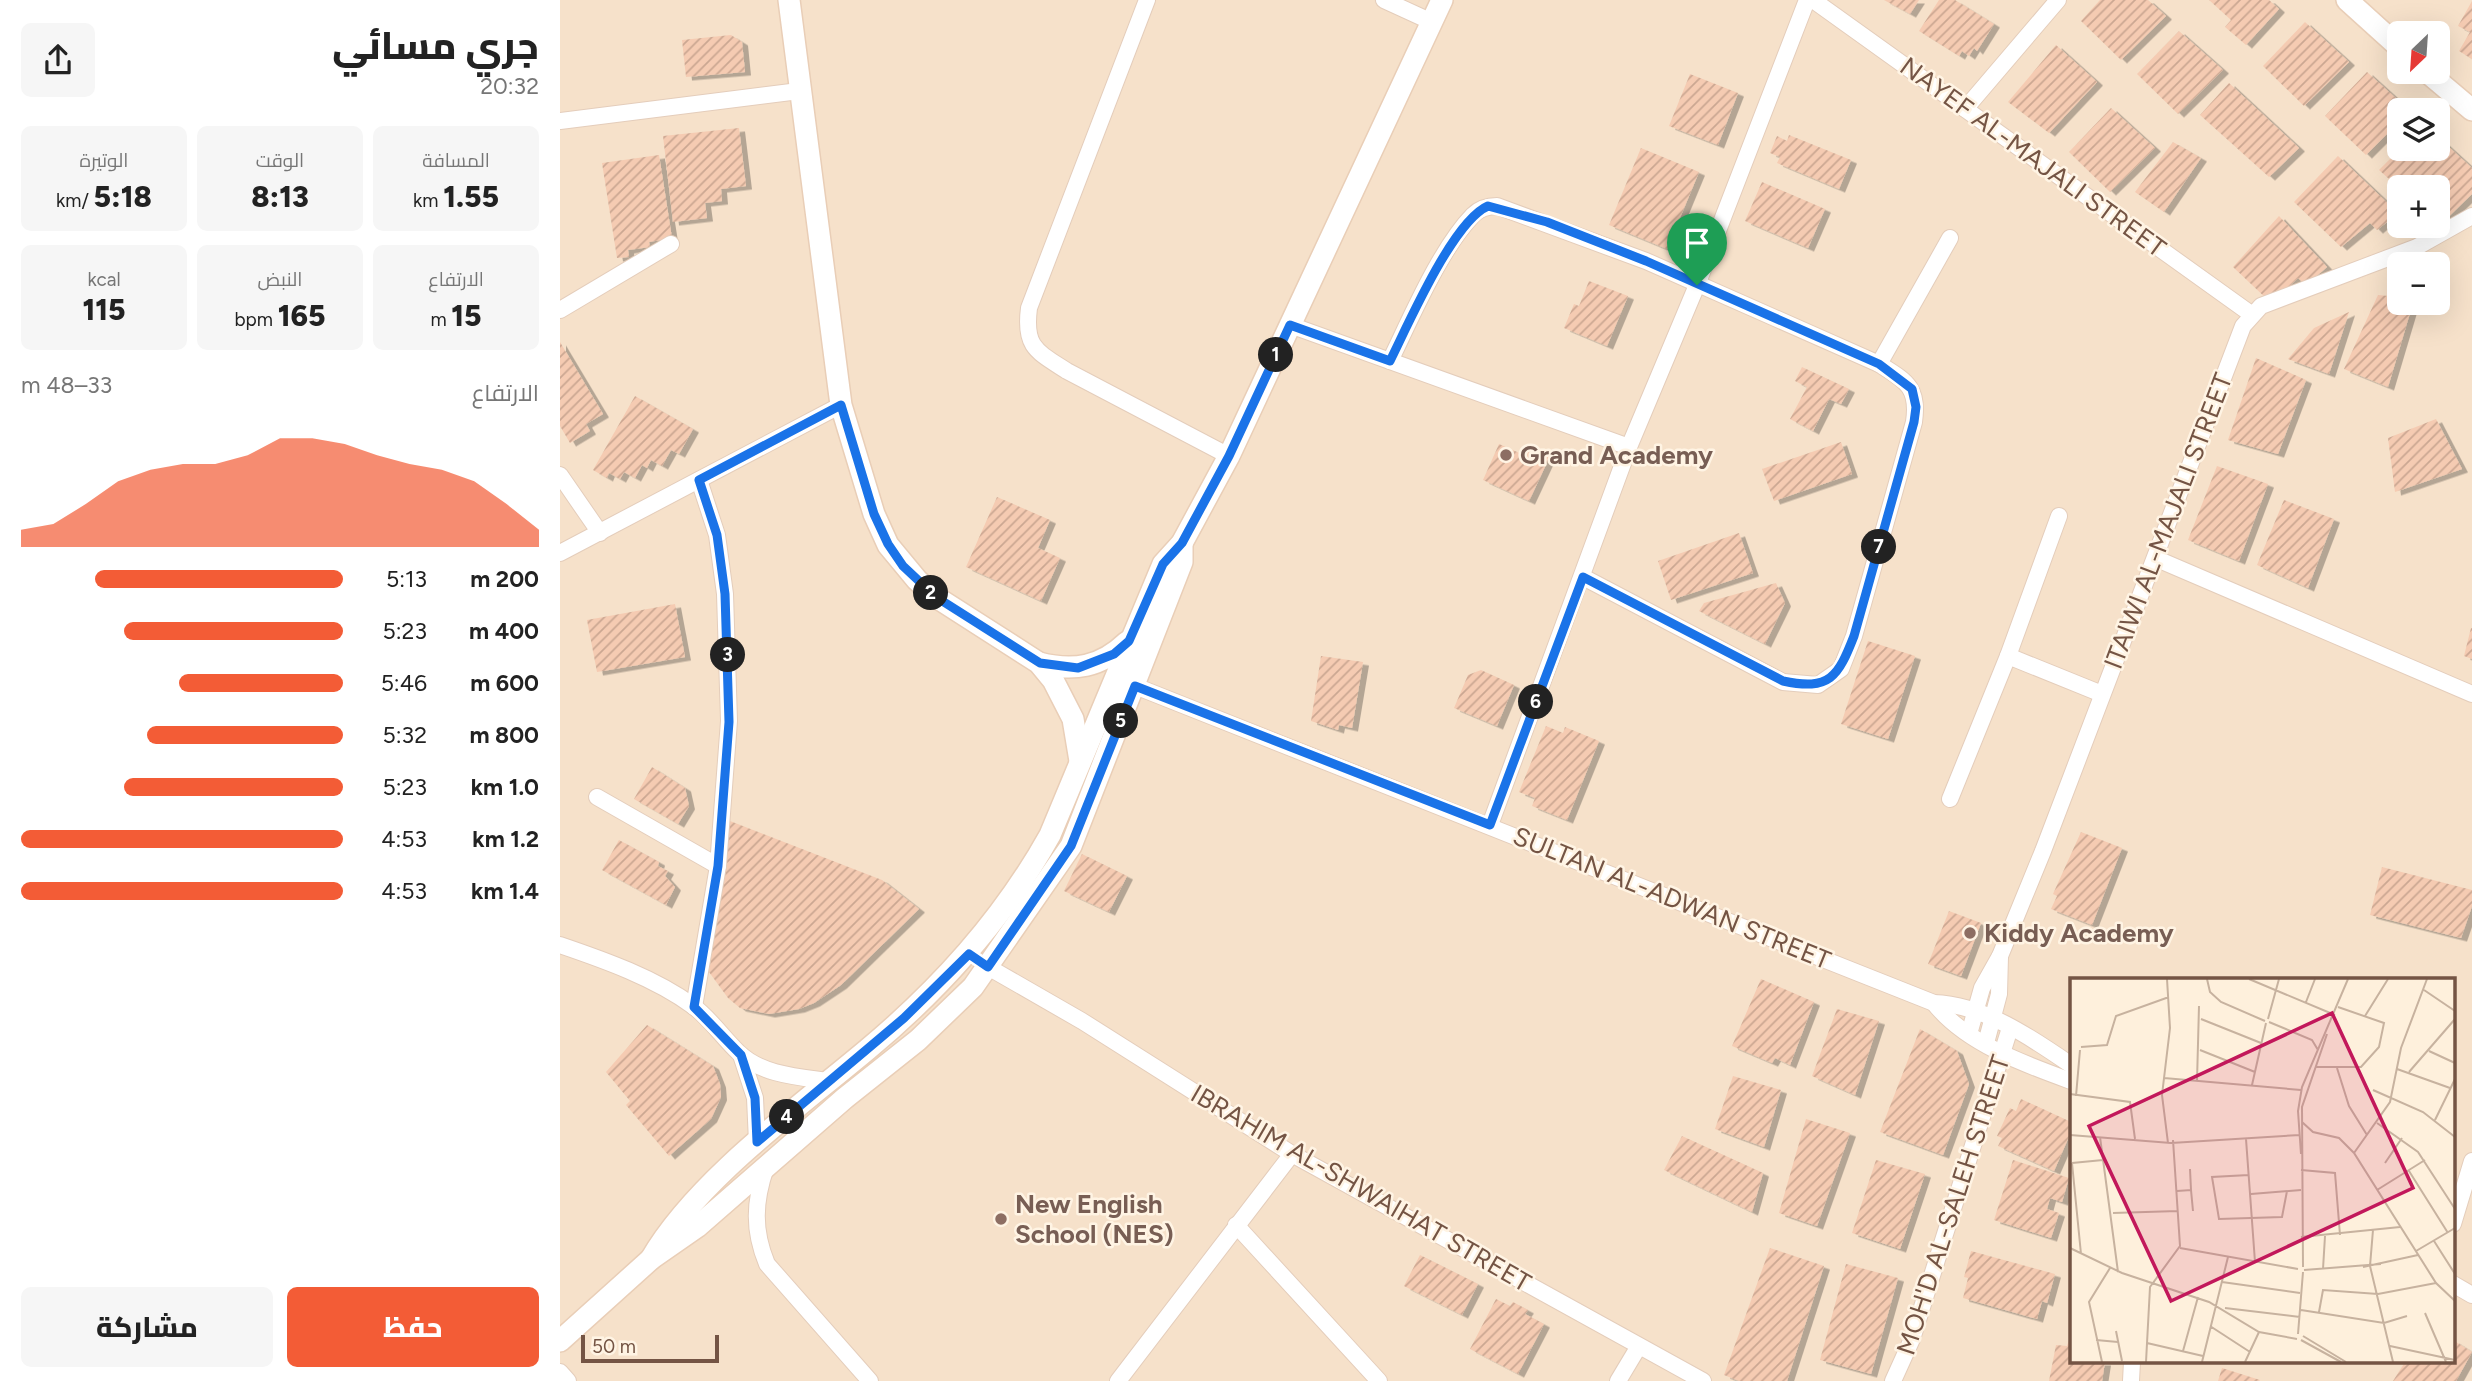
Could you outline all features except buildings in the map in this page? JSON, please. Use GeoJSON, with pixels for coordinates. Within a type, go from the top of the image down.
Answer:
{"type":"FeatureCollection","features":[{"type":"Feature","properties":{"kind":"street"},"geometry":{"type":"LineString","coordinates":[[789,0],[841,405],[874,514],[888,544],[903,566],[936,597],[1040,663],[1053,680],[1073,719],[1080,762]]}},
{"type":"Feature","properties":{"kind":"street"},"geometry":{"type":"LineString","coordinates":[[1147,0],[1029,308],[1026,331],[1031,344],[1042,355],[1067,371],[1229,456]]}},
{"type":"Feature","properties":{"kind":"street"},"geometry":{"type":"LineString","coordinates":[[1384,0],[1432,22]]}},
{"type":"Feature","properties":{"kind":"street"},"geometry":{"type":"LineString","coordinates":[[651,1259],[682,1215],[757,1142],[904,1018],[969,954],[1036,860],[1163,564],[1182,543],[1229,456],[1442,0]]}},
{"type":"Feature","properties":{"kind":"street"},"geometry":{"type":"LineString","coordinates":[[1490,825],[1629,447],[1697,285],[1807,0]]}},
{"type":"Feature","properties":{"kind":"street","name":"NAYEF AL-MAJALI STREET"},"geometry":{"type":"LineString","coordinates":[[1813,0],[2251,314]]}},
{"type":"Feature","properties":{"kind":"street"},"geometry":{"type":"LineString","coordinates":[[1965,109],[2058,0]]}},
{"type":"Feature","properties":{"kind":"street"},"geometry":{"type":"LineString","coordinates":[[2347,0],[2387,36]]}},
{"type":"Feature","properties":{"kind":"street"},"geometry":{"type":"LineString","coordinates":[[2441,84],[2472,110]]}},
{"type":"Feature","properties":{"kind":"street"},"geometry":{"type":"LineString","coordinates":[[560,121],[799,91]]}},
{"type":"Feature","properties":{"kind":"street"},"geometry":{"type":"LineString","coordinates":[[1390,361],[1435,273],[1473,215],[1488,206],[1547,222],[1646,261],[1879,364],[1912,389],[1916,407],[1914,422],[1854,636],[1841,669],[1830,679],[1818,685],[1783,681],[1583,577]]}},
{"type":"Feature","properties":{"kind":"street"},"geometry":{"type":"LineString","coordinates":[[2251,314],[2273,300],[2417,247],[2472,216]]}},
{"type":"Feature","properties":{"kind":"street"},"geometry":{"type":"LineString","coordinates":[[1879,364],[1950,238]]}},
{"type":"Feature","properties":{"kind":"street"},"geometry":{"type":"LineString","coordinates":[[560,310],[671,244]]}},
{"type":"Feature","properties":{"kind":"street","name":"ITAIWI AL-MAJALI STREET"},"geometry":{"type":"LineString","coordinates":[[1969,1034],[1974,1011],[1989,973],[2000,956],[2157,559],[2236,342],[2251,314]]}},
{"type":"Feature","properties":{"kind":"street"},"geometry":{"type":"LineString","coordinates":[[1290,325],[1629,447]]}},
{"type":"Feature","properties":{"kind":"street"},"geometry":{"type":"LineString","coordinates":[[560,553],[841,405]]}},
{"type":"Feature","properties":{"kind":"street"},"geometry":{"type":"LineString","coordinates":[[560,475],[600,533]]}},
{"type":"Feature","properties":{"kind":"street"},"geometry":{"type":"LineString","coordinates":[[694,1007],[718,866],[729,722],[726,607],[717,535],[699,480]]}},
{"type":"Feature","properties":{"kind":"street"},"geometry":{"type":"LineString","coordinates":[[1950,799],[2008,656],[2059,516]]}},
{"type":"Feature","properties":{"kind":"street"},"geometry":{"type":"LineString","coordinates":[[560,1341],[651,1259],[690,1233],[957,1005],[988,967],[1071,846],[1182,562],[1182,543]]}},
{"type":"Feature","properties":{"kind":"street"},"geometry":{"type":"LineString","coordinates":[[2157,559],[2472,694]]}},
{"type":"Feature","properties":{"kind":"street"},"geometry":{"type":"LineString","coordinates":[[1040,663],[1078,668],[1114,654],[1129,641]]}},
{"type":"Feature","properties":{"kind":"street"},"geometry":{"type":"LineString","coordinates":[[2008,656],[2102,694]]}},
{"type":"Feature","properties":{"kind":"street","name":"SULTAN AL-ADWAN STREET"},"geometry":{"type":"LineString","coordinates":[[1135,686],[1934,1003],[1949,1003],[1974,1011],[2010,1028],[2070,1064]]}},
{"type":"Feature","properties":{"kind":"street"},"geometry":{"type":"LineString","coordinates":[[597,797],[718,866]]}},
{"type":"Feature","properties":{"kind":"street"},"geometry":{"type":"LineString","coordinates":[[560,946],[646,978],[694,1007],[741,1055],[782,1074],[830,1081]]}},
{"type":"Feature","properties":{"kind":"street"},"geometry":{"type":"LineString","coordinates":[[969,954],[988,967]]}},
{"type":"Feature","properties":{"kind":"street","name":"ITAIWI AL-MAJALI STREET"},"geometry":{"type":"LineString","coordinates":[[1986,1043],[2001,979],[2000,956]]}},
{"type":"Feature","properties":{"kind":"street","name":"IBRAHIM AL-SHWAIHAT STREET"},"geometry":{"type":"LineString","coordinates":[[988,967],[1082,1021],[1292,1154],[1703,1381]]}},
{"type":"Feature","properties":{"kind":"street","name":"SULTAN AL-ADWAN STREET"},"geometry":{"type":"LineString","coordinates":[[1934,1003],[1942,1013],[1969,1034],[2002,1052],[2070,1081]]}},
{"type":"Feature","properties":{"kind":"street","name":"MOH'D AL-SALEH STREET"},"geometry":{"type":"LineString","coordinates":[[1893,1381],[1912,1339],[2010,1028]]}},
{"type":"Feature","properties":{"kind":"street"},"geometry":{"type":"LineString","coordinates":[[741,1055],[755,1098],[757,1142]]}},
{"type":"Feature","properties":{"kind":"street"},"geometry":{"type":"LineString","coordinates":[[1118,1381],[1292,1154]]}},
{"type":"Feature","properties":{"kind":"street"},"geometry":{"type":"LineString","coordinates":[[2455,1217],[2472,1161]]}},
{"type":"Feature","properties":{"kind":"street"},"geometry":{"type":"LineString","coordinates":[[767,1166],[755,1222],[758,1242],[767,1264],[870,1381]]}},
{"type":"Feature","properties":{"kind":"street"},"geometry":{"type":"LineString","coordinates":[[1236,1225],[1379,1381]]}},
{"type":"Feature","properties":{"kind":"street"},"geometry":{"type":"LineString","coordinates":[[2455,1285],[2472,1295]]}},
{"type":"Feature","properties":{"kind":"street"},"geometry":{"type":"LineString","coordinates":[[1618,1381],[1639,1346]]}},
{"type":"Feature","properties":{"kind":"street"},"geometry":{"type":"LineString","coordinates":[[560,1372],[568,1381]]}},
{"type":"Feature","properties":{"kind":"shaded area"},"geometry":{"type":"Polygon","coordinates":[[[560,0],[2472,0],[2472,1381],[560,1381],[560,0]]]}},
{"type":"Feature","properties":{"kind":"place","name":"Grand Academy"},"geometry":{"type":"Point","coordinates":[1506,455]}},
{"type":"Feature","properties":{"kind":"place","name":"Kiddy Academy"},"geometry":{"type":"Point","coordinates":[1970,933]}},
{"type":"Feature","properties":{"kind":"place","name":"New English School (NES)"},"geometry":{"type":"Point","coordinates":[1001,1219]}},
{"type":"Feature","properties":{"kind":"route"},"geometry":{"type":"LineString","coordinates":[[1488,206],[1497,206],[1547,222],[1646,261],[1697,285],[1879,364],[1902,378],[1912,389],[1916,407],[1914,422],[1854,636],[1841,669],[1818,685],[1783,681],[1583,577],[1490,825],[1135,686],[1071,846],[1055,874],[1027,906],[988,967],[969,954],[904,1018],[757,1142],[755,1098],[741,1055],[694,1007],[718,866],[729,722],[725,594],[717,535],[699,480],[841,405],[874,514],[888,544],[903,566],[936,597],[1011,642],[1040,663],[1059,668],[1078,668],[1097,663],[1114,654],[1129,641],[1163,564],[1174,548],[1182,543],[1229,456],[1290,325],[1390,361],[1427,285],[1464,226],[1479,209],[1488,206]]}}]}
